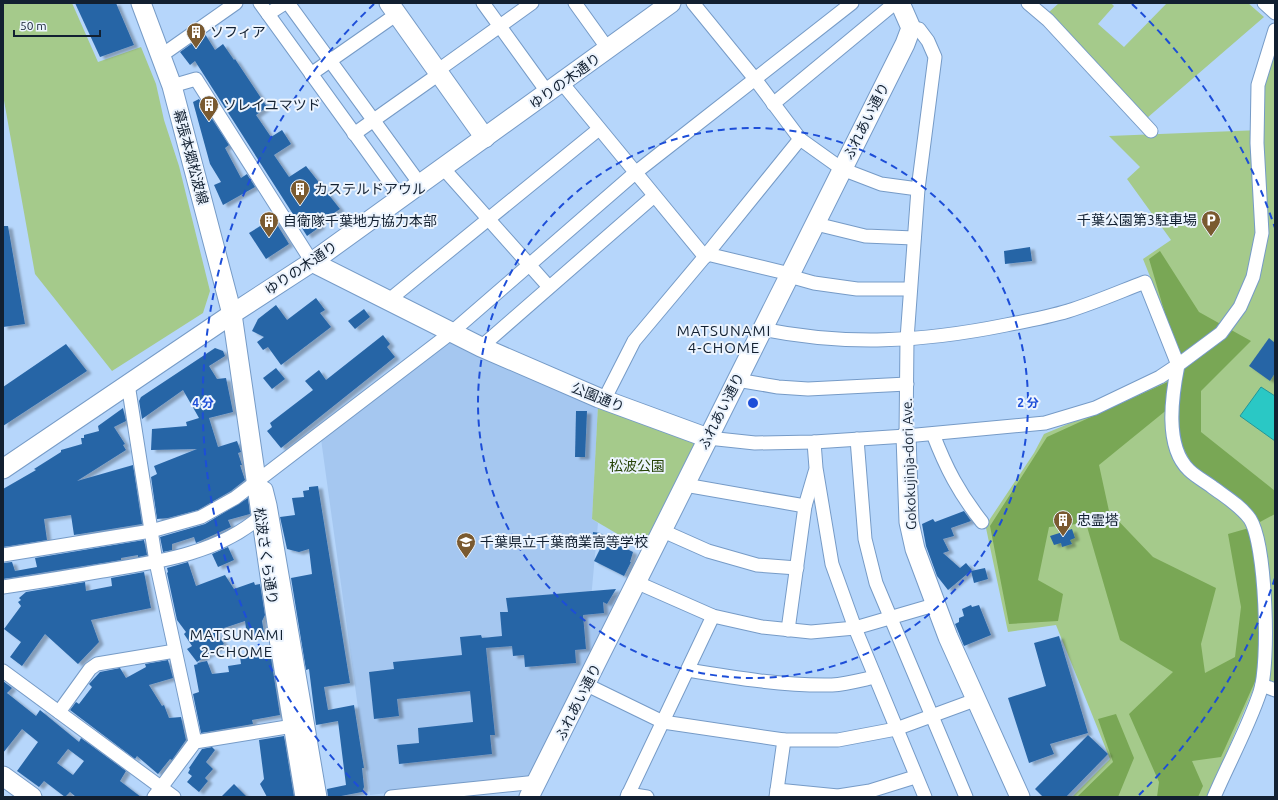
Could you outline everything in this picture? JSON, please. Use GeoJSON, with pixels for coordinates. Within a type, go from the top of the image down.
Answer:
{"type":"FeatureCollection","features":[{"type":"Feature","properties":{"kind":"street","name":"幕張本郷松波線"},"geometry":{"type":"LineString","coordinates":[[141,3],[162,55],[172,86],[232,314]]}},
{"type":"Feature","properties":{"kind":"street"},"geometry":{"type":"LineString","coordinates":[[162,55],[236,3]]}},
{"type":"Feature","properties":{"kind":"street"},"geometry":{"type":"LineString","coordinates":[[260,3],[401,198]]}},
{"type":"Feature","properties":{"kind":"street"},"geometry":{"type":"LineString","coordinates":[[268,14],[285,3]]}},
{"type":"Feature","properties":{"kind":"street"},"geometry":{"type":"LineString","coordinates":[[288,3],[420,184]]}},
{"type":"Feature","properties":{"kind":"street"},"geometry":{"type":"LineString","coordinates":[[483,3],[500,26],[555,88],[599,129],[706,256],[789,275],[814,283],[857,289],[910,289]]}},
{"type":"Feature","properties":{"kind":"street"},"geometry":{"type":"LineString","coordinates":[[354,134],[532,3]]}},
{"type":"Feature","properties":{"kind":"street"},"geometry":{"type":"LineString","coordinates":[[575,3],[608,49]]}},
{"type":"Feature","properties":{"kind":"street","name":"ゆりの木通り"},"geometry":{"type":"LineString","coordinates":[[3,470],[128,384],[312,262],[555,88],[670,3]]}},
{"type":"Feature","properties":{"kind":"street"},"geometry":{"type":"LineString","coordinates":[[693,3],[755,79],[800,139],[842,169],[881,184],[918,189]]}},
{"type":"Feature","properties":{"kind":"street"},"geometry":{"type":"LineString","coordinates":[[3,555],[151,531],[201,517],[220,508],[256,483],[452,332],[635,173],[852,3]]}},
{"type":"Feature","properties":{"kind":"street"},"geometry":{"type":"LineString","coordinates":[[773,104],[895,3]]}},
{"type":"Feature","properties":{"kind":"street"},"geometry":{"type":"LineString","coordinates":[[900,3],[911,28]]}},
{"type":"Feature","properties":{"kind":"street"},"geometry":{"type":"LineString","coordinates":[[1028,3],[1048,20],[1151,130]]}},
{"type":"Feature","properties":{"kind":"street"},"geometry":{"type":"LineString","coordinates":[[1264,3],[1275,13]]}},
{"type":"Feature","properties":{"kind":"street"},"geometry":{"type":"LineString","coordinates":[[312,74],[330,61],[393,8],[485,138]]}},
{"type":"Feature","properties":{"kind":"street","name":"ふれあい通り"},"geometry":{"type":"LineString","coordinates":[[533,789],[638,583],[708,438],[905,44],[911,28]]}},
{"type":"Feature","properties":{"kind":"street","name":"Gokokujinja-dori Ave."},"geometry":{"type":"LineString","coordinates":[[911,28],[919,29],[928,41],[936,57],[918,189],[907,340],[906,436],[909,522],[915,549],[934,605],[975,700],[1020,797]]}},
{"type":"Feature","properties":{"kind":"street","name":"公園通り"},"geometry":{"type":"LineString","coordinates":[[312,262],[481,347],[604,400],[708,438],[755,443],[814,442],[933,434],[1046,423],[1095,408],[1178,366],[1221,333],[1240,307],[1253,277],[1262,233],[1257,143],[1258,85],[1275,30]]}},
{"type":"Feature","properties":{"kind":"street"},"geometry":{"type":"LineString","coordinates":[[172,86],[196,79],[312,262]]}},
{"type":"Feature","properties":{"kind":"street"},"geometry":{"type":"LineString","coordinates":[[389,300],[599,129]]}},
{"type":"Feature","properties":{"kind":"street"},"geometry":{"type":"LineString","coordinates":[[604,400],[634,342],[706,256],[800,139]]}},
{"type":"Feature","properties":{"kind":"street"},"geometry":{"type":"LineString","coordinates":[[444,168],[549,287]]}},
{"type":"Feature","properties":{"kind":"street"},"geometry":{"type":"LineString","coordinates":[[481,347],[654,196]]}},
{"type":"Feature","properties":{"kind":"street"},"geometry":{"type":"LineString","coordinates":[[816,224],[865,236],[914,238]]}},
{"type":"Feature","properties":{"kind":"street"},"geometry":{"type":"LineString","coordinates":[[762,329],[801,337],[840,340],[907,340],[967,333],[1068,311],[1145,282],[1178,366],[1173,389],[1172,418],[1173,434],[1180,456],[1188,469],[1239,507],[1250,520],[1254,531],[1262,568],[1266,619],[1262,685],[1214,797]]}},
{"type":"Feature","properties":{"kind":"street","name":"松波さくら通り"},"geometry":{"type":"LineString","coordinates":[[232,314],[256,483],[305,797]]}},
{"type":"Feature","properties":{"kind":"street"},"geometry":{"type":"LineString","coordinates":[[737,380],[778,387],[808,389],[907,384]]}},
{"type":"Feature","properties":{"kind":"street"},"geometry":{"type":"LineString","coordinates":[[128,384],[156,562],[195,742]]}},
{"type":"Feature","properties":{"kind":"street"},"geometry":{"type":"LineString","coordinates":[[933,434],[946,467],[968,504],[982,522]]}},
{"type":"Feature","properties":{"kind":"street"},"geometry":{"type":"LineString","coordinates":[[857,439],[865,539],[876,583],[966,797]]}},
{"type":"Feature","properties":{"kind":"street"},"geometry":{"type":"LineString","coordinates":[[814,442],[816,468],[832,564],[855,628],[924,797]]}},
{"type":"Feature","properties":{"kind":"street"},"geometry":{"type":"LineString","coordinates":[[788,630],[805,506],[816,468]]}},
{"type":"Feature","properties":{"kind":"street"},"geometry":{"type":"LineString","coordinates":[[256,483],[266,489],[270,505],[320,797]]}},
{"type":"Feature","properties":{"kind":"street"},"geometry":{"type":"LineString","coordinates":[[685,485],[805,506]]}},
{"type":"Feature","properties":{"kind":"street"},"geometry":{"type":"LineString","coordinates":[[3,587],[156,562],[194,552],[224,540],[245,529],[261,516]]}},
{"type":"Feature","properties":{"kind":"street"},"geometry":{"type":"LineString","coordinates":[[663,531],[708,551],[757,565],[797,568]]}},
{"type":"Feature","properties":{"kind":"street"},"geometry":{"type":"LineString","coordinates":[[638,583],[713,616],[762,627],[811,632],[855,628],[934,605]]}},
{"type":"Feature","properties":{"kind":"street"},"geometry":{"type":"LineString","coordinates":[[647,797],[628,795],[713,616]]}},
{"type":"Feature","properties":{"kind":"street"},"geometry":{"type":"LineString","coordinates":[[59,712],[90,669],[97,664],[175,651]]}},
{"type":"Feature","properties":{"kind":"street"},"geometry":{"type":"LineString","coordinates":[[3,668],[3,671],[59,712],[158,792],[174,797]]}},
{"type":"Feature","properties":{"kind":"street"},"geometry":{"type":"LineString","coordinates":[[688,670],[736,678],[782,683],[834,685],[875,677]]}},
{"type":"Feature","properties":{"kind":"street"},"geometry":{"type":"LineString","coordinates":[[586,685],[663,722],[784,740],[838,740],[896,729],[975,700]]}},
{"type":"Feature","properties":{"kind":"street"},"geometry":{"type":"LineString","coordinates":[[1262,685],[1275,690]]}},
{"type":"Feature","properties":{"kind":"street"},"geometry":{"type":"LineString","coordinates":[[158,792],[195,742],[293,726]]}},
{"type":"Feature","properties":{"kind":"street"},"geometry":{"type":"LineString","coordinates":[[784,740],[776,793],[838,796],[870,791],[915,777]]}},
{"type":"Feature","properties":{"kind":"street"},"geometry":{"type":"LineString","coordinates":[[3,776],[32,797]]}},
{"type":"Feature","properties":{"kind":"street"},"geometry":{"type":"LineString","coordinates":[[391,797],[533,789]]}},
{"type":"Feature","properties":{"kind":"shaded area"},"geometry":{"type":"Polygon","coordinates":[[[1160,251],[1199,312],[1251,341],[1201,391],[1201,432],[1275,491],[1275,514],[1260,522],[1194,469],[1179,439],[1174,404],[1099,465],[1109,511],[1153,557],[1216,588],[1201,644],[1205,673],[1235,657],[1241,607],[1228,534],[1249,528],[1260,588],[1258,675],[1221,757],[1192,761],[1203,786],[1198,797],[1157,797],[1159,782],[1129,714],[1173,672],[1120,640],[1086,523],[1049,527],[1038,580],[1063,594],[1058,621],[1009,624],[990,526],[1047,437],[1183,375],[1149,259],[1160,251]]]}},
{"type":"Feature","properties":{"kind":"shaded area","name":"千葉県立千葉商業高等学校"},"geometry":{"type":"Polygon","coordinates":[[[448,340],[598,405],[592,519],[598,523],[591,599],[619,595],[529,777],[370,795],[321,439],[448,340]]]}},
{"type":"Feature","properties":{"kind":"shaded area"},"geometry":{"type":"Polygon","coordinates":[[[1261,387],[1275,396],[1275,441],[1240,416],[1261,387]]]}},
{"type":"Feature","properties":{"kind":"shaded area"},"geometry":{"type":"Polygon","coordinates":[[[1116,714],[1134,758],[1118,797],[1077,797],[1113,762],[1098,719],[1116,714]]]}},
{"type":"Feature","properties":{"kind":"green space"},"geometry":{"type":"Polygon","coordinates":[[[3,3],[72,3],[98,62],[141,47],[156,84],[164,120],[179,166],[210,291],[203,313],[112,371],[35,274],[3,95],[3,3]]]}},
{"type":"Feature","properties":{"kind":"green space"},"geometry":{"type":"Polygon","coordinates":[[[1059,3],[1111,3],[1114,6],[1098,24],[1124,47],[1167,3],[1248,3],[1264,17],[1147,118],[1048,13],[1059,3]]]}},
{"type":"Feature","properties":{"kind":"green space"},"geometry":{"type":"Polygon","coordinates":[[[1275,42],[1275,690],[1256,683],[1208,797],[1072,797],[1110,759],[1056,625],[1008,632],[986,528],[988,522],[1034,453],[1044,434],[1102,410],[1185,369],[1181,354],[1143,259],[1171,240],[1127,179],[1140,167],[1109,136],[1261,130],[1260,105],[1275,42]]]}},
{"type":"Feature","properties":{"kind":"green space","name":"松波公園"},"geometry":{"type":"Polygon","coordinates":[[[598,405],[696,442],[643,549],[592,519],[598,405]]]}},
{"type":"Feature","properties":{"kind":"building"},"geometry":{"type":"Polygon","coordinates":[[[75,3],[116,3],[134,45],[100,57],[75,3]]]}},
{"type":"Feature","properties":{"kind":"building"},"geometry":{"type":"Polygon","coordinates":[[[205,34],[215,50],[223,44],[234,60],[235,59],[267,107],[256,115],[271,137],[282,130],[291,144],[274,155],[289,177],[306,166],[340,209],[319,223],[321,226],[307,236],[195,61],[190,65],[180,52],[205,34]]]}},
{"type":"Feature","properties":{"kind":"building"},"geometry":{"type":"Polygon","coordinates":[[[199,99],[229,145],[225,148],[241,178],[247,174],[255,187],[223,205],[214,185],[221,182],[210,164],[193,102],[199,99]]]}},
{"type":"Feature","properties":{"kind":"building","name":"自衛隊千葉地方協力本部"},"geometry":{"type":"Polygon","coordinates":[[[273,218],[289,244],[266,259],[249,233],[273,218]]]}},
{"type":"Feature","properties":{"kind":"building"},"geometry":{"type":"Polygon","coordinates":[[[3,226],[8,226],[25,324],[3,327],[3,226]]]}},
{"type":"Feature","properties":{"kind":"building"},"geometry":{"type":"Polygon","coordinates":[[[1030,247],[1032,261],[1005,264],[1004,251],[1030,247]]]}},
{"type":"Feature","properties":{"kind":"building"},"geometry":{"type":"Polygon","coordinates":[[[316,298],[325,310],[320,313],[331,327],[281,365],[268,347],[263,350],[257,342],[264,337],[252,331],[258,319],[276,305],[287,320],[316,298]]]}},
{"type":"Feature","properties":{"kind":"building"},"geometry":{"type":"Polygon","coordinates":[[[364,309],[370,317],[355,329],[348,321],[364,309]]]}},
{"type":"Feature","properties":{"kind":"building"},"geometry":{"type":"Polygon","coordinates":[[[383,335],[390,344],[387,347],[395,357],[281,448],[267,431],[272,427],[270,423],[313,390],[305,381],[319,370],[326,380],[383,335]]]}},
{"type":"Feature","properties":{"kind":"building"},"geometry":{"type":"Polygon","coordinates":[[[1269,338],[1275,343],[1275,373],[1270,381],[1249,366],[1269,338]]]}},
{"type":"Feature","properties":{"kind":"building"},"geometry":{"type":"Polygon","coordinates":[[[66,344],[87,371],[3,426],[3,387],[66,344]]]}},
{"type":"Feature","properties":{"kind":"building"},"geometry":{"type":"Polygon","coordinates":[[[215,348],[223,351],[225,356],[209,366],[217,379],[226,378],[233,412],[209,418],[218,447],[237,441],[241,452],[238,453],[242,465],[240,465],[245,480],[231,491],[198,510],[168,518],[157,519],[151,477],[157,474],[154,466],[197,449],[151,450],[152,429],[187,426],[186,422],[199,418],[183,390],[142,419],[139,401],[141,397],[215,348]]]}},
{"type":"Feature","properties":{"kind":"building"},"geometry":{"type":"Polygon","coordinates":[[[276,368],[285,379],[272,389],[263,378],[276,368]]]}},
{"type":"Feature","properties":{"kind":"building"},"geometry":{"type":"Polygon","coordinates":[[[123,408],[126,421],[114,427],[125,444],[123,445],[126,450],[77,481],[133,465],[142,524],[74,535],[71,515],[44,519],[47,540],[3,547],[3,489],[36,470],[34,469],[61,452],[61,450],[82,444],[81,438],[84,438],[84,435],[99,431],[98,426],[123,408]]]}},
{"type":"Feature","properties":{"kind":"building"},"geometry":{"type":"Polygon","coordinates":[[[576,411],[587,411],[585,457],[575,457],[576,411]]]}},
{"type":"Feature","properties":{"kind":"building"},"geometry":{"type":"Polygon","coordinates":[[[318,486],[350,683],[324,687],[328,710],[354,705],[364,768],[362,768],[364,787],[362,792],[336,797],[328,797],[327,789],[346,785],[338,721],[316,725],[309,669],[306,670],[291,578],[312,574],[309,549],[299,552],[287,549],[280,517],[295,515],[292,498],[304,497],[303,491],[309,490],[309,487],[318,486]]]}},
{"type":"Feature","properties":{"kind":"building"},"geometry":{"type":"Polygon","coordinates":[[[248,498],[250,514],[228,520],[231,527],[196,543],[194,537],[172,544],[172,550],[163,552],[160,537],[205,524],[248,498]]]}},
{"type":"Feature","properties":{"kind":"building"},"geometry":{"type":"Polygon","coordinates":[[[964,511],[971,521],[951,528],[954,536],[943,539],[949,551],[943,553],[960,568],[966,563],[972,570],[948,590],[937,576],[926,546],[922,524],[933,519],[935,522],[964,511]]]}},
{"type":"Feature","properties":{"kind":"building","name":"忠霊塔"},"geometry":{"type":"Polygon","coordinates":[[[1072,529],[1075,538],[1070,540],[1072,544],[1062,547],[1061,543],[1054,545],[1050,536],[1072,529]]]}},
{"type":"Feature","properties":{"kind":"building"},"geometry":{"type":"Polygon","coordinates":[[[593,532],[606,536],[605,538],[633,552],[631,562],[624,576],[594,561],[602,545],[592,544],[593,532]]]}},
{"type":"Feature","properties":{"kind":"building"},"geometry":{"type":"Polygon","coordinates":[[[144,540],[147,555],[138,557],[138,555],[121,558],[121,560],[3,579],[3,563],[12,562],[15,571],[37,567],[35,558],[144,540]]]}},
{"type":"Feature","properties":{"kind":"building"},"geometry":{"type":"Polygon","coordinates":[[[228,547],[234,560],[218,567],[212,554],[228,547]]]}},
{"type":"Feature","properties":{"kind":"building"},"geometry":{"type":"Polygon","coordinates":[[[188,562],[196,586],[225,575],[234,589],[254,582],[255,585],[260,584],[265,615],[262,621],[264,633],[247,636],[245,621],[215,631],[224,644],[197,662],[187,649],[192,646],[184,634],[186,632],[177,620],[167,573],[167,568],[188,562]]]}},
{"type":"Feature","properties":{"kind":"building"},"geometry":{"type":"Polygon","coordinates":[[[985,568],[988,579],[974,583],[971,571],[985,568]]]}},
{"type":"Feature","properties":{"kind":"building"},"geometry":{"type":"Polygon","coordinates":[[[144,572],[151,608],[91,620],[99,642],[78,664],[45,634],[22,666],[10,657],[21,642],[4,629],[21,606],[18,602],[21,600],[19,598],[26,592],[85,582],[86,591],[112,586],[111,578],[144,572]]]}},
{"type":"Feature","properties":{"kind":"building"},"geometry":{"type":"Polygon","coordinates":[[[616,589],[607,604],[603,602],[604,613],[583,615],[586,649],[575,650],[576,663],[525,667],[524,655],[513,656],[512,646],[486,648],[495,735],[490,735],[492,754],[399,764],[397,745],[419,743],[418,728],[473,722],[470,691],[397,699],[399,716],[374,719],[369,672],[394,669],[393,662],[462,655],[460,637],[481,635],[482,638],[502,636],[500,612],[508,612],[506,598],[616,589]]]}},
{"type":"Feature","properties":{"kind":"building"},"geometry":{"type":"Polygon","coordinates":[[[971,605],[972,607],[979,605],[991,635],[964,646],[955,624],[959,622],[959,618],[964,616],[962,609],[971,605]]]}},
{"type":"Feature","properties":{"kind":"building"},"geometry":{"type":"Polygon","coordinates":[[[1059,636],[1088,733],[1050,744],[1054,754],[1029,763],[1008,698],[1046,686],[1034,643],[1059,636]]]}},
{"type":"Feature","properties":{"kind":"building"},"geometry":{"type":"Polygon","coordinates":[[[270,652],[280,715],[252,720],[253,724],[201,733],[193,694],[199,692],[194,665],[207,661],[212,674],[229,672],[228,666],[241,664],[240,657],[270,652]]]}},
{"type":"Feature","properties":{"kind":"building"},"geometry":{"type":"Polygon","coordinates":[[[168,660],[173,678],[149,685],[162,706],[164,705],[169,718],[181,717],[186,740],[172,760],[170,759],[158,774],[137,756],[135,759],[70,710],[76,702],[79,704],[92,687],[89,684],[100,672],[120,668],[126,678],[146,667],[145,664],[168,660]]]}},
{"type":"Feature","properties":{"kind":"building"},"geometry":{"type":"Polygon","coordinates":[[[3,681],[12,688],[7,693],[36,716],[40,710],[79,742],[81,738],[126,771],[120,781],[141,797],[76,797],[70,792],[65,797],[44,781],[39,787],[17,771],[38,742],[22,729],[3,753],[3,681]],[[68,749],[57,763],[73,775],[84,761],[68,749]]]}},
{"type":"Feature","properties":{"kind":"building"},"geometry":{"type":"Polygon","coordinates":[[[1088,735],[1108,754],[1066,797],[1043,797],[1035,789],[1088,735]]]}},
{"type":"Feature","properties":{"kind":"building"},"geometry":{"type":"Polygon","coordinates":[[[284,736],[294,797],[267,797],[260,784],[264,779],[259,740],[284,736]]]}},
{"type":"Feature","properties":{"kind":"building"},"geometry":{"type":"Polygon","coordinates":[[[212,747],[215,750],[206,762],[213,769],[205,778],[208,781],[199,792],[187,782],[192,776],[188,773],[189,768],[202,749],[212,747]]]}},
{"type":"Feature","properties":{"kind":"building"},"geometry":{"type":"Polygon","coordinates":[[[234,784],[247,797],[221,797],[234,784]]]}},
{"type":"Feature","properties":{"kind":"place","name":"ソフィア"},"geometry":{"type":"Point","coordinates":[196,49]}},
{"type":"Feature","properties":{"kind":"place","name":"ソレイユマツド"},"geometry":{"type":"Point","coordinates":[209,122]}},
{"type":"Feature","properties":{"kind":"place","name":"カステルドアウル"},"geometry":{"type":"Point","coordinates":[300,206]}},
{"type":"Feature","properties":{"kind":"place","name":"千葉公園第3駐車場"},"geometry":{"type":"Point","coordinates":[1211,237]}},
{"type":"Feature","properties":{"kind":"place","name":"自衛隊千葉地方協力本部"},"geometry":{"type":"Point","coordinates":[269,238]}},
{"type":"Feature","properties":{"kind":"place","name":"忠霊塔"},"geometry":{"type":"Point","coordinates":[1063,537]}},
{"type":"Feature","properties":{"kind":"place","name":"千葉県立千葉商業高等学校"},"geometry":{"type":"Point","coordinates":[466,559]}},
{"type":"Feature","properties":{"kind":"district","name":"MATSUNAMI 4-CHOME"},"geometry":{"type":"Point","coordinates":[724,338]}},
{"type":"Feature","properties":{"kind":"district","name":"MATSUNAMI 2-CHOME"},"geometry":{"type":"Point","coordinates":[237,642]}}]}
